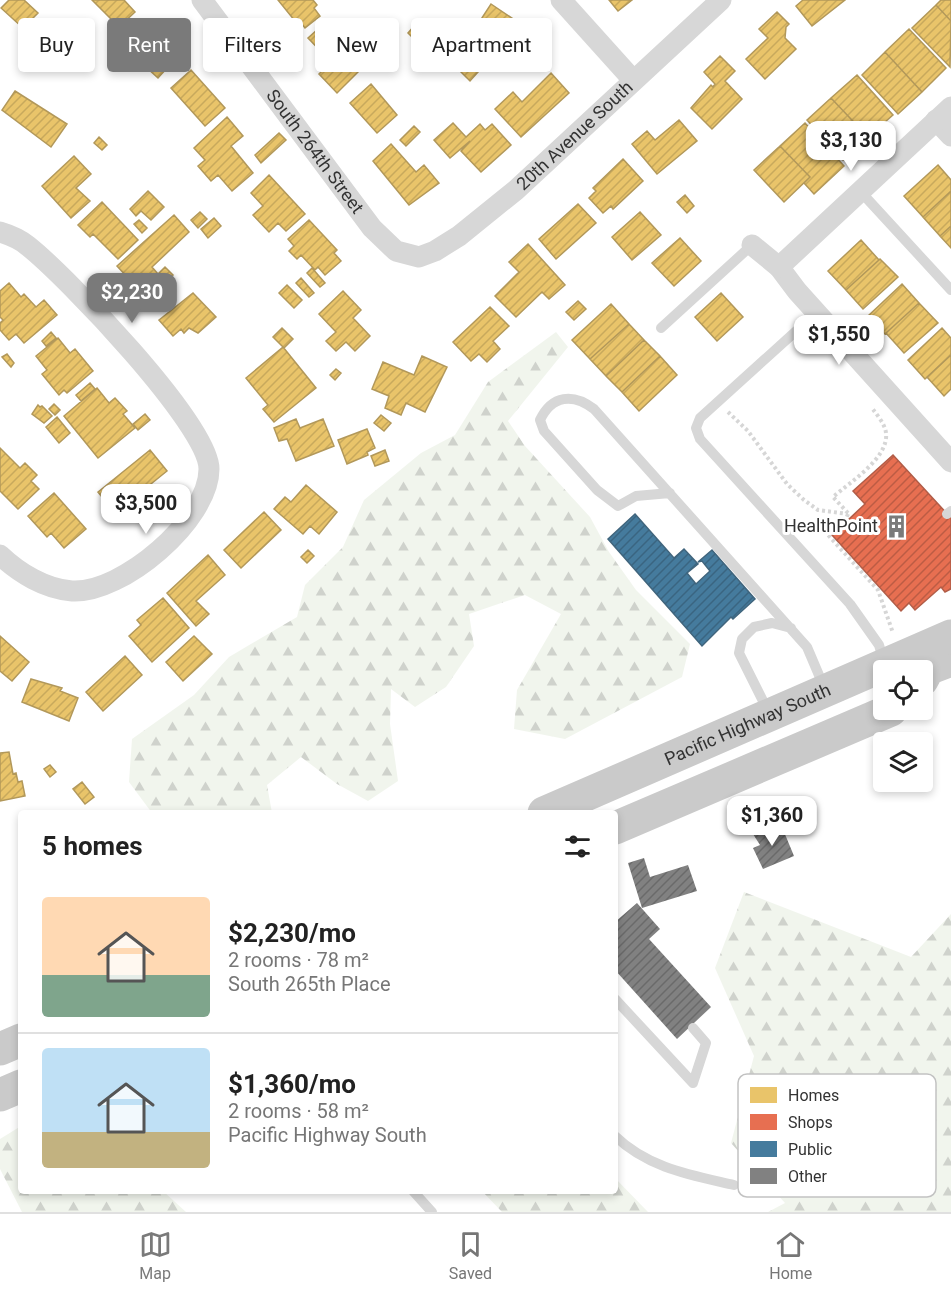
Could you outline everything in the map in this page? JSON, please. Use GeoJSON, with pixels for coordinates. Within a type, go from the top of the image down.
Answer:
{"type":"FeatureCollection","features":[{"type":"Feature","properties":{"kind":"main road","name":"Pacific Highway South"},"geometry":{"type":"LineString","coordinates":[[551,810],[826,690],[889,651],[951,636]]}},
{"type":"Feature","properties":{"kind":"main road"},"geometry":{"type":"LineString","coordinates":[[777,758],[838,709],[876,692],[889,651]]}},
{"type":"Feature","properties":{"kind":"main road"},"geometry":{"type":"LineString","coordinates":[[933,667],[951,660]]}},
{"type":"Feature","properties":{"kind":"main road"},"geometry":{"type":"LineString","coordinates":[[933,691],[951,684]]}},
{"type":"Feature","properties":{"kind":"main road"},"geometry":{"type":"LineString","coordinates":[[618,827],[873,718]]}},
{"type":"Feature","properties":{"kind":"main road"},"geometry":{"type":"LineString","coordinates":[[0,1095],[18,1087]]}},
{"type":"Feature","properties":{"kind":"street","name":"South 264th Street"},"geometry":{"type":"LineString","coordinates":[[202,0],[372,228],[396,250],[419,257]]}},
{"type":"Feature","properties":{"kind":"street"},"geometry":{"type":"LineString","coordinates":[[561,0],[633,80]]}},
{"type":"Feature","properties":{"kind":"street","name":"20th Avenue South"},"geometry":{"type":"LineString","coordinates":[[419,257],[435,251],[489,214],[721,0]]}},
{"type":"Feature","properties":{"kind":"street"},"geometry":{"type":"LineString","coordinates":[[779,267],[944,113],[951,136]]}},
{"type":"Feature","properties":{"kind":"street"},"geometry":{"type":"LineString","coordinates":[[0,232],[19,239],[53,268],[158,381],[196,434],[209,468],[205,489],[196,508],[168,541],[137,567],[115,580],[94,588],[74,591],[34,579],[0,555]]}},
{"type":"Feature","properties":{"kind":"street"},"geometry":{"type":"LineString","coordinates":[[752,245],[779,267],[816,313],[951,462]]}},
{"type":"Feature","properties":{"kind":"lane"},"geometry":{"type":"LineString","coordinates":[[860,191],[951,290]]}},
{"type":"Feature","properties":{"kind":"lane"},"geometry":{"type":"LineString","coordinates":[[661,328],[752,245]]}},
{"type":"Feature","properties":{"kind":"lane"},"geometry":{"type":"LineString","coordinates":[[816,313],[700,418],[696,428],[700,440],[850,604],[879,645],[889,651]]}},
{"type":"Feature","properties":{"kind":"lane"},"geometry":{"type":"LineString","coordinates":[[670,493],[636,496],[618,506],[597,490],[544,431],[540,420],[542,415],[555,401],[565,396],[588,404],[670,493],[807,647],[826,690]]}},
{"type":"Feature","properties":{"kind":"lane"},"geometry":{"type":"LineString","coordinates":[[770,715],[739,653],[742,639],[754,627],[772,623],[791,628]]}},
{"type":"Feature","properties":{"kind":"lane"},"geometry":{"type":"LineString","coordinates":[[618,1002],[693,1083],[706,1043],[693,1028]]}},
{"type":"Feature","properties":{"kind":"lane"},"geometry":{"type":"LineString","coordinates":[[618,1139],[626,1146],[664,1168],[734,1185]]}},
{"type":"Feature","properties":{"kind":"lane"},"geometry":{"type":"LineString","coordinates":[[416,1194],[432,1212]]}},
{"type":"Feature","properties":{"kind":"path"},"geometry":{"type":"LineString","coordinates":[[848,514],[833,497],[885,447],[886,432],[867,400]]}},
{"type":"Feature","properties":{"kind":"path"},"geometry":{"type":"LineString","coordinates":[[717,403],[748,431],[787,484],[804,500],[818,510],[848,514]]}},
{"type":"Feature","properties":{"kind":"path"},"geometry":{"type":"LineString","coordinates":[[848,514],[845,521],[828,535],[878,590],[889,651]]}},
{"type":"Feature","properties":{"kind":"green space"},"geometry":{"type":"Polygon","coordinates":[[[556,332],[568,347],[508,421],[525,446],[590,517],[609,552],[636,590],[690,644],[682,677],[565,739],[514,729],[517,690],[561,614],[525,595],[469,614],[474,646],[446,687],[415,707],[391,689],[390,724],[398,781],[368,801],[337,784],[301,757],[267,785],[271,810],[150,810],[129,782],[132,739],[194,695],[229,657],[297,617],[305,585],[343,547],[364,500],[421,453],[455,435],[488,382],[556,332]]]}},
{"type":"Feature","properties":{"kind":"green space"},"geometry":{"type":"Polygon","coordinates":[[[744,892],[911,957],[951,914],[951,1212],[768,1212],[785,1203],[780,1197],[936,1197],[936,1074],[749,1074],[754,1056],[715,968],[744,892]]]}},
{"type":"Feature","properties":{"kind":"green space"},"geometry":{"type":"Polygon","coordinates":[[[738,1117],[738,1151],[731,1143],[738,1117]]]}},
{"type":"Feature","properties":{"kind":"green space"},"geometry":{"type":"Polygon","coordinates":[[[18,1128],[18,1194],[166,1194],[186,1212],[22,1212],[0,1169],[0,1139],[18,1128]]]}},
{"type":"Feature","properties":{"kind":"green space"},"geometry":{"type":"Polygon","coordinates":[[[618,1181],[648,1212],[502,1212],[485,1194],[618,1194],[618,1181]]]}},
{"type":"Feature","properties":{"kind":"building: Homes"},"geometry":{"type":"Polygon","coordinates":[[[9,0],[24,0],[38,13],[33,18],[18,18],[18,23],[1,8],[9,0]]]}},
{"type":"Feature","properties":{"kind":"building: Homes"},"geometry":{"type":"Polygon","coordinates":[[[92,0],[124,0],[135,12],[129,18],[110,18],[92,0]]]}},
{"type":"Feature","properties":{"kind":"building: Homes"},"geometry":{"type":"Polygon","coordinates":[[[278,0],[313,0],[317,5],[314,8],[320,16],[305,28],[303,18],[293,18],[278,0]]]}},
{"type":"Feature","properties":{"kind":"building: Homes"},"geometry":{"type":"Polygon","coordinates":[[[609,0],[632,0],[618,11],[609,0]]]}},
{"type":"Feature","properties":{"kind":"building: Homes"},"geometry":{"type":"Polygon","coordinates":[[[803,0],[845,0],[812,26],[796,6],[803,0]]]}},
{"type":"Feature","properties":{"kind":"building: Homes"},"geometry":{"type":"Polygon","coordinates":[[[941,0],[951,0],[951,21],[936,5],[941,0]]]}},
{"type":"Feature","properties":{"kind":"building: Homes"},"geometry":{"type":"Polygon","coordinates":[[[491,4],[512,18],[482,18],[491,4]]]}},
{"type":"Feature","properties":{"kind":"building: Homes"},"geometry":{"type":"Polygon","coordinates":[[[936,5],[951,21],[950,67],[912,28],[936,5]]]}},
{"type":"Feature","properties":{"kind":"building: Homes"},"geometry":{"type":"Polygon","coordinates":[[[777,12],[789,24],[786,27],[785,38],[796,49],[765,79],[746,59],[768,38],[759,29],[777,12]]]}},
{"type":"Feature","properties":{"kind":"building: Homes"},"geometry":{"type":"Polygon","coordinates":[[[909,29],[946,68],[922,92],[885,52],[909,29]]]}},
{"type":"Feature","properties":{"kind":"building: Homes"},"geometry":{"type":"Polygon","coordinates":[[[315,32],[315,45],[308,38],[315,32]]]}},
{"type":"Feature","properties":{"kind":"building: Homes"},"geometry":{"type":"Polygon","coordinates":[[[885,52],[922,92],[898,114],[862,75],[885,52]]]}},
{"type":"Feature","properties":{"kind":"building: Homes"},"geometry":{"type":"Polygon","coordinates":[[[720,56],[735,71],[725,81],[742,99],[712,129],[691,108],[711,85],[713,87],[715,84],[704,72],[720,56]]]}},
{"type":"Feature","properties":{"kind":"building: Homes"},"geometry":{"type":"Polygon","coordinates":[[[191,70],[225,108],[205,126],[171,88],[191,70]]]}},
{"type":"Feature","properties":{"kind":"building: Homes"},"geometry":{"type":"Polygon","coordinates":[[[151,72],[163,72],[158,78],[151,72]]]}},
{"type":"Feature","properties":{"kind":"building: Homes"},"geometry":{"type":"Polygon","coordinates":[[[321,72],[358,72],[337,93],[319,74],[321,72]]]}},
{"type":"Feature","properties":{"kind":"building: Homes"},"geometry":{"type":"Polygon","coordinates":[[[461,72],[478,72],[470,81],[461,72]]]}},
{"type":"Feature","properties":{"kind":"building: Homes"},"geometry":{"type":"Polygon","coordinates":[[[551,73],[569,93],[521,137],[495,109],[513,92],[522,102],[551,73]]]}},
{"type":"Feature","properties":{"kind":"building: Homes"},"geometry":{"type":"Polygon","coordinates":[[[857,75],[893,115],[868,137],[831,98],[857,75]]]}},
{"type":"Feature","properties":{"kind":"building: Homes"},"geometry":{"type":"Polygon","coordinates":[[[371,84],[397,115],[377,133],[350,103],[371,84]]]}},
{"type":"Feature","properties":{"kind":"building: Homes"},"geometry":{"type":"Polygon","coordinates":[[[15,91],[67,124],[51,147],[2,110],[15,91]]]}},
{"type":"Feature","properties":{"kind":"building: Homes"},"geometry":{"type":"Polygon","coordinates":[[[831,98],[868,137],[843,160],[807,120],[831,98]]]}},
{"type":"Feature","properties":{"kind":"building: Homes"},"geometry":{"type":"Polygon","coordinates":[[[227,117],[243,136],[231,146],[253,173],[232,191],[218,175],[211,181],[198,166],[205,160],[194,148],[227,117]]]}},
{"type":"Feature","properties":{"kind":"building: Homes"},"geometry":{"type":"Polygon","coordinates":[[[679,120],[697,141],[657,174],[632,144],[647,131],[655,140],[679,120]]]}},
{"type":"Feature","properties":{"kind":"building: Homes"},"geometry":{"type":"Polygon","coordinates":[[[453,123],[466,137],[480,124],[485,130],[492,124],[511,145],[481,172],[461,151],[470,141],[450,158],[434,140],[453,123]]]}},
{"type":"Feature","properties":{"kind":"building: Homes"},"geometry":{"type":"Polygon","coordinates":[[[805,123],[844,166],[814,194],[804,183],[810,177],[780,146],[805,123]]]}},
{"type":"Feature","properties":{"kind":"building: Homes"},"geometry":{"type":"Polygon","coordinates":[[[414,126],[420,132],[406,146],[400,140],[414,126]]]}},
{"type":"Feature","properties":{"kind":"building: Homes"},"geometry":{"type":"Polygon","coordinates":[[[279,133],[286,140],[261,163],[255,155],[279,133]]]}},
{"type":"Feature","properties":{"kind":"building: Homes"},"geometry":{"type":"Polygon","coordinates":[[[99,137],[107,145],[102,150],[94,143],[99,137]]]}},
{"type":"Feature","properties":{"kind":"building: Homes"},"geometry":{"type":"Polygon","coordinates":[[[391,144],[416,172],[424,165],[439,183],[409,205],[373,161],[391,144]]]}},
{"type":"Feature","properties":{"kind":"building: Homes"},"geometry":{"type":"Polygon","coordinates":[[[780,146],[810,177],[784,202],[754,170],[780,146]]]}},
{"type":"Feature","properties":{"kind":"building: Homes"},"geometry":{"type":"Polygon","coordinates":[[[74,156],[91,174],[76,188],[90,201],[71,218],[42,186],[74,156]]]}},
{"type":"Feature","properties":{"kind":"building: Homes"},"geometry":{"type":"Polygon","coordinates":[[[623,159],[643,181],[613,209],[611,206],[603,213],[589,198],[596,191],[593,188],[623,159]]]}},
{"type":"Feature","properties":{"kind":"building: Homes"},"geometry":{"type":"Polygon","coordinates":[[[938,165],[951,180],[951,191],[923,217],[904,196],[938,165]]]}},
{"type":"Feature","properties":{"kind":"building: Homes"},"geometry":{"type":"Polygon","coordinates":[[[269,175],[305,214],[286,231],[278,223],[269,232],[253,215],[263,206],[251,193],[269,175]]]}},
{"type":"Feature","properties":{"kind":"building: Homes"},"geometry":{"type":"Polygon","coordinates":[[[148,191],[164,207],[151,220],[141,211],[136,216],[130,209],[148,191]]]}},
{"type":"Feature","properties":{"kind":"building: Homes"},"geometry":{"type":"Polygon","coordinates":[[[951,191],[951,226],[940,236],[923,217],[951,191]]]}},
{"type":"Feature","properties":{"kind":"building: Homes"},"geometry":{"type":"Polygon","coordinates":[[[685,195],[694,206],[687,213],[677,202],[685,195]]]}},
{"type":"Feature","properties":{"kind":"building: Homes"},"geometry":{"type":"Polygon","coordinates":[[[102,202],[138,240],[118,259],[93,234],[90,237],[78,225],[102,202]]]}},
{"type":"Feature","properties":{"kind":"building: Homes"},"geometry":{"type":"Polygon","coordinates":[[[578,204],[596,223],[556,259],[539,239],[578,204]]]}},
{"type":"Feature","properties":{"kind":"building: Homes"},"geometry":{"type":"Polygon","coordinates":[[[200,212],[207,219],[198,228],[191,220],[200,212]]]}},
{"type":"Feature","properties":{"kind":"building: Homes"},"geometry":{"type":"Polygon","coordinates":[[[640,212],[661,235],[632,260],[612,237],[640,212]]]}},
{"type":"Feature","properties":{"kind":"building: Homes"},"geometry":{"type":"Polygon","coordinates":[[[174,215],[189,232],[152,267],[158,274],[165,267],[173,275],[166,282],[173,290],[155,307],[117,266],[174,215]]]}},
{"type":"Feature","properties":{"kind":"building: Homes"},"geometry":{"type":"Polygon","coordinates":[[[214,218],[221,226],[208,238],[201,229],[214,218]]]}},
{"type":"Feature","properties":{"kind":"building: Homes"},"geometry":{"type":"Polygon","coordinates":[[[139,220],[147,228],[142,233],[134,224],[139,220]]]}},
{"type":"Feature","properties":{"kind":"building: Homes"},"geometry":{"type":"Polygon","coordinates":[[[309,220],[337,250],[334,253],[341,261],[325,275],[318,267],[315,270],[301,255],[297,259],[289,251],[294,246],[288,239],[309,220]]]}},
{"type":"Feature","properties":{"kind":"building: Homes"},"geometry":{"type":"Polygon","coordinates":[[[951,226],[951,248],[940,236],[951,226]]]}},
{"type":"Feature","properties":{"kind":"building: Homes"},"geometry":{"type":"Polygon","coordinates":[[[680,238],[701,261],[674,286],[652,263],[680,238]]]}},
{"type":"Feature","properties":{"kind":"building: Homes"},"geometry":{"type":"Polygon","coordinates":[[[861,240],[879,260],[846,290],[828,271],[861,240]]]}},
{"type":"Feature","properties":{"kind":"building: Homes"},"geometry":{"type":"Polygon","coordinates":[[[528,244],[565,285],[549,299],[542,292],[516,317],[495,296],[519,272],[509,262],[528,244]]]}},
{"type":"Feature","properties":{"kind":"building: Homes"},"geometry":{"type":"Polygon","coordinates":[[[880,259],[898,277],[863,309],[846,290],[880,259]]]}},
{"type":"Feature","properties":{"kind":"building: Homes"},"geometry":{"type":"Polygon","coordinates":[[[312,268],[325,283],[320,287],[307,273],[312,268]]]}},
{"type":"Feature","properties":{"kind":"building: Homes"},"geometry":{"type":"Polygon","coordinates":[[[301,278],[314,293],[309,297],[296,283],[301,278]]]}},
{"type":"Feature","properties":{"kind":"building: Homes"},"geometry":{"type":"Polygon","coordinates":[[[9,283],[21,297],[24,294],[36,307],[44,300],[57,315],[24,343],[16,334],[9,340],[0,330],[0,323],[3,320],[0,317],[0,291],[9,283]]]}},
{"type":"Feature","properties":{"kind":"building: Homes"},"geometry":{"type":"Polygon","coordinates":[[[902,284],[919,303],[885,334],[868,316],[902,284]]]}},
{"type":"Feature","properties":{"kind":"building: Homes"},"geometry":{"type":"Polygon","coordinates":[[[287,285],[302,300],[294,308],[279,293],[287,285]]]}},
{"type":"Feature","properties":{"kind":"building: Homes"},"geometry":{"type":"Polygon","coordinates":[[[343,291],[361,310],[353,318],[370,336],[355,351],[346,342],[336,351],[326,341],[336,332],[319,314],[343,291]]]}},
{"type":"Feature","properties":{"kind":"building: Homes"},"geometry":{"type":"Polygon","coordinates":[[[193,293],[216,317],[198,333],[189,328],[184,333],[181,329],[173,336],[159,320],[193,293]]]}},
{"type":"Feature","properties":{"kind":"building: Homes"},"geometry":{"type":"Polygon","coordinates":[[[721,293],[743,317],[717,341],[695,317],[721,293]]]}},
{"type":"Feature","properties":{"kind":"building: Homes"},"geometry":{"type":"Polygon","coordinates":[[[578,301],[586,309],[574,320],[566,312],[578,301]]]}},
{"type":"Feature","properties":{"kind":"building: Homes"},"geometry":{"type":"Polygon","coordinates":[[[919,303],[938,323],[904,353],[886,333],[919,303]]]}},
{"type":"Feature","properties":{"kind":"building: Homes"},"geometry":{"type":"Polygon","coordinates":[[[611,304],[629,324],[590,359],[572,340],[611,304]]]}},
{"type":"Feature","properties":{"kind":"building: Homes"},"geometry":{"type":"Polygon","coordinates":[[[490,307],[509,326],[493,341],[500,349],[487,362],[479,354],[471,361],[453,342],[490,307]]]}},
{"type":"Feature","properties":{"kind":"building: Homes"},"geometry":{"type":"Polygon","coordinates":[[[629,324],[644,340],[606,376],[590,359],[629,324]]]}},
{"type":"Feature","properties":{"kind":"building: Homes"},"geometry":{"type":"Polygon","coordinates":[[[282,328],[293,339],[284,348],[273,337],[282,328]]]}},
{"type":"Feature","properties":{"kind":"building: Homes"},"geometry":{"type":"Polygon","coordinates":[[[942,328],[951,338],[951,355],[925,379],[908,360],[942,328]]]}},
{"type":"Feature","properties":{"kind":"building: Homes"},"geometry":{"type":"Polygon","coordinates":[[[51,332],[56,338],[46,346],[42,341],[51,332]]]}},
{"type":"Feature","properties":{"kind":"building: Homes"},"geometry":{"type":"Polygon","coordinates":[[[58,338],[70,353],[75,349],[93,371],[67,393],[64,390],[59,395],[42,374],[47,370],[36,356],[58,338]]]}},
{"type":"Feature","properties":{"kind":"building: Homes"},"geometry":{"type":"Polygon","coordinates":[[[644,340],[660,356],[622,392],[606,376],[644,340]]]}},
{"type":"Feature","properties":{"kind":"building: Homes"},"geometry":{"type":"Polygon","coordinates":[[[283,347],[316,388],[274,422],[263,409],[268,405],[246,378],[283,347]]]}},
{"type":"Feature","properties":{"kind":"building: Homes"},"geometry":{"type":"Polygon","coordinates":[[[7,354],[14,363],[11,367],[2,357],[7,354]]]}},
{"type":"Feature","properties":{"kind":"building: Homes"},"geometry":{"type":"Polygon","coordinates":[[[951,355],[951,389],[944,396],[927,377],[951,355]]]}},
{"type":"Feature","properties":{"kind":"building: Homes"},"geometry":{"type":"Polygon","coordinates":[[[422,356],[447,367],[425,412],[406,403],[401,415],[385,408],[389,396],[372,389],[383,362],[414,375],[422,356]]]}},
{"type":"Feature","properties":{"kind":"building: Homes"},"geometry":{"type":"Polygon","coordinates":[[[660,356],[677,375],[639,411],[622,392],[660,356]]]}},
{"type":"Feature","properties":{"kind":"building: Homes"},"geometry":{"type":"Polygon","coordinates":[[[336,369],[341,373],[335,380],[330,375],[336,369]]]}},
{"type":"Feature","properties":{"kind":"building: Homes"},"geometry":{"type":"Polygon","coordinates":[[[90,383],[95,389],[81,401],[76,395],[90,383]]]}},
{"type":"Feature","properties":{"kind":"building: Homes"},"geometry":{"type":"Polygon","coordinates":[[[97,388],[109,403],[115,398],[127,411],[123,414],[135,428],[98,458],[64,416],[97,388]]]}},
{"type":"Feature","properties":{"kind":"building: Homes"},"geometry":{"type":"Polygon","coordinates":[[[54,404],[60,410],[55,415],[49,409],[54,404]]]}},
{"type":"Feature","properties":{"kind":"building: Homes"},"geometry":{"type":"Polygon","coordinates":[[[38,405],[52,416],[44,423],[32,414],[38,405]]]}},
{"type":"Feature","properties":{"kind":"building: Homes"},"geometry":{"type":"Polygon","coordinates":[[[145,414],[150,420],[138,430],[133,424],[145,414]]]}},
{"type":"Feature","properties":{"kind":"building: Homes"},"geometry":{"type":"Polygon","coordinates":[[[381,415],[391,423],[384,431],[374,423],[381,415]]]}},
{"type":"Feature","properties":{"kind":"building: Homes"},"geometry":{"type":"Polygon","coordinates":[[[57,417],[70,433],[59,443],[46,427],[57,417]]]}},
{"type":"Feature","properties":{"kind":"building: Homes"},"geometry":{"type":"Polygon","coordinates":[[[296,419],[300,428],[323,419],[334,446],[296,461],[287,439],[279,441],[274,428],[296,419]]]}},
{"type":"Feature","properties":{"kind":"building: Homes"},"geometry":{"type":"Polygon","coordinates":[[[367,429],[375,448],[367,452],[368,455],[347,464],[338,440],[367,429]]]}},
{"type":"Feature","properties":{"kind":"building: Homes"},"geometry":{"type":"Polygon","coordinates":[[[0,448],[20,468],[25,463],[37,475],[31,481],[39,489],[18,509],[0,491],[0,448]]]}},
{"type":"Feature","properties":{"kind":"building: Homes"},"geometry":{"type":"Polygon","coordinates":[[[150,450],[167,471],[115,513],[98,492],[150,450]]]}},
{"type":"Feature","properties":{"kind":"building: Homes"},"geometry":{"type":"Polygon","coordinates":[[[385,450],[389,461],[375,466],[371,456],[385,450]]]}},
{"type":"Feature","properties":{"kind":"building: Homes"},"geometry":{"type":"Polygon","coordinates":[[[306,485],[337,512],[319,534],[310,526],[303,534],[274,509],[285,497],[291,502],[306,485]]]}},
{"type":"Feature","properties":{"kind":"building: Homes"},"geometry":{"type":"Polygon","coordinates":[[[54,493],[86,529],[64,548],[51,533],[47,537],[28,516],[54,493]]]}},
{"type":"Feature","properties":{"kind":"building: Homes"},"geometry":{"type":"Polygon","coordinates":[[[264,512],[281,530],[241,568],[224,550],[264,512]]]}},
{"type":"Feature","properties":{"kind":"building: Homes"},"geometry":{"type":"Polygon","coordinates":[[[308,550],[314,556],[307,563],[301,557],[308,550]]]}},
{"type":"Feature","properties":{"kind":"building: Homes"},"geometry":{"type":"Polygon","coordinates":[[[208,555],[225,575],[196,601],[209,614],[196,626],[167,593],[208,555]]]}},
{"type":"Feature","properties":{"kind":"building: Homes"},"geometry":{"type":"Polygon","coordinates":[[[163,598],[189,628],[152,662],[129,636],[141,625],[137,620],[163,598]]]}},
{"type":"Feature","properties":{"kind":"building: Homes"},"geometry":{"type":"Polygon","coordinates":[[[0,636],[29,662],[12,681],[0,671],[0,636]]]}},
{"type":"Feature","properties":{"kind":"building: Homes"},"geometry":{"type":"Polygon","coordinates":[[[194,636],[212,654],[183,681],[166,662],[194,636]]]}},
{"type":"Feature","properties":{"kind":"building: Homes"},"geometry":{"type":"Polygon","coordinates":[[[125,656],[142,675],[103,711],[86,692],[125,656]]]}},
{"type":"Feature","properties":{"kind":"building: Homes"},"geometry":{"type":"Polygon","coordinates":[[[31,679],[62,688],[60,691],[78,698],[69,721],[22,702],[31,679]]]}},
{"type":"Feature","properties":{"kind":"building: Homes"},"geometry":{"type":"Polygon","coordinates":[[[9,752],[13,774],[16,773],[18,782],[22,781],[25,796],[0,801],[0,753],[9,752]]]}},
{"type":"Feature","properties":{"kind":"building: Homes"},"geometry":{"type":"Polygon","coordinates":[[[50,765],[56,772],[50,777],[44,769],[50,765]]]}},
{"type":"Feature","properties":{"kind":"building: Homes"},"geometry":{"type":"Polygon","coordinates":[[[82,782],[94,797],[85,804],[73,789],[82,782]]]}},
{"type":"Feature","properties":{"kind":"building: Shops","name":"HealthPoint"},"geometry":{"type":"Polygon","coordinates":[[[893,455],[951,518],[951,589],[945,592],[941,587],[915,610],[909,603],[901,611],[832,535],[865,504],[853,491],[893,455]]]}},
{"type":"Feature","properties":{"kind":"building: Public"},"geometry":{"type":"Polygon","coordinates":[[[635,514],[674,558],[684,549],[698,564],[687,573],[696,584],[710,571],[702,561],[698,562],[712,550],[755,599],[733,619],[731,617],[702,646],[608,539],[635,514]]]}},
{"type":"Feature","properties":{"kind":"building: Other"},"geometry":{"type":"Polygon","coordinates":[[[774,825],[776,830],[782,827],[794,856],[763,869],[753,848],[760,845],[753,834],[774,825]]]}},
{"type":"Feature","properties":{"kind":"building: Other"},"geometry":{"type":"Polygon","coordinates":[[[644,858],[650,877],[688,865],[697,891],[642,908],[628,863],[644,858]]]}},
{"type":"Feature","properties":{"kind":"building: Other"},"geometry":{"type":"Polygon","coordinates":[[[637,903],[660,929],[649,939],[711,1007],[677,1039],[618,973],[618,919],[637,903]]]}},
{"type":"Feature","properties":{"kind":"place","name":"HealthPoint"},"geometry":{"type":"Point","coordinates":[896,526]}}]}
